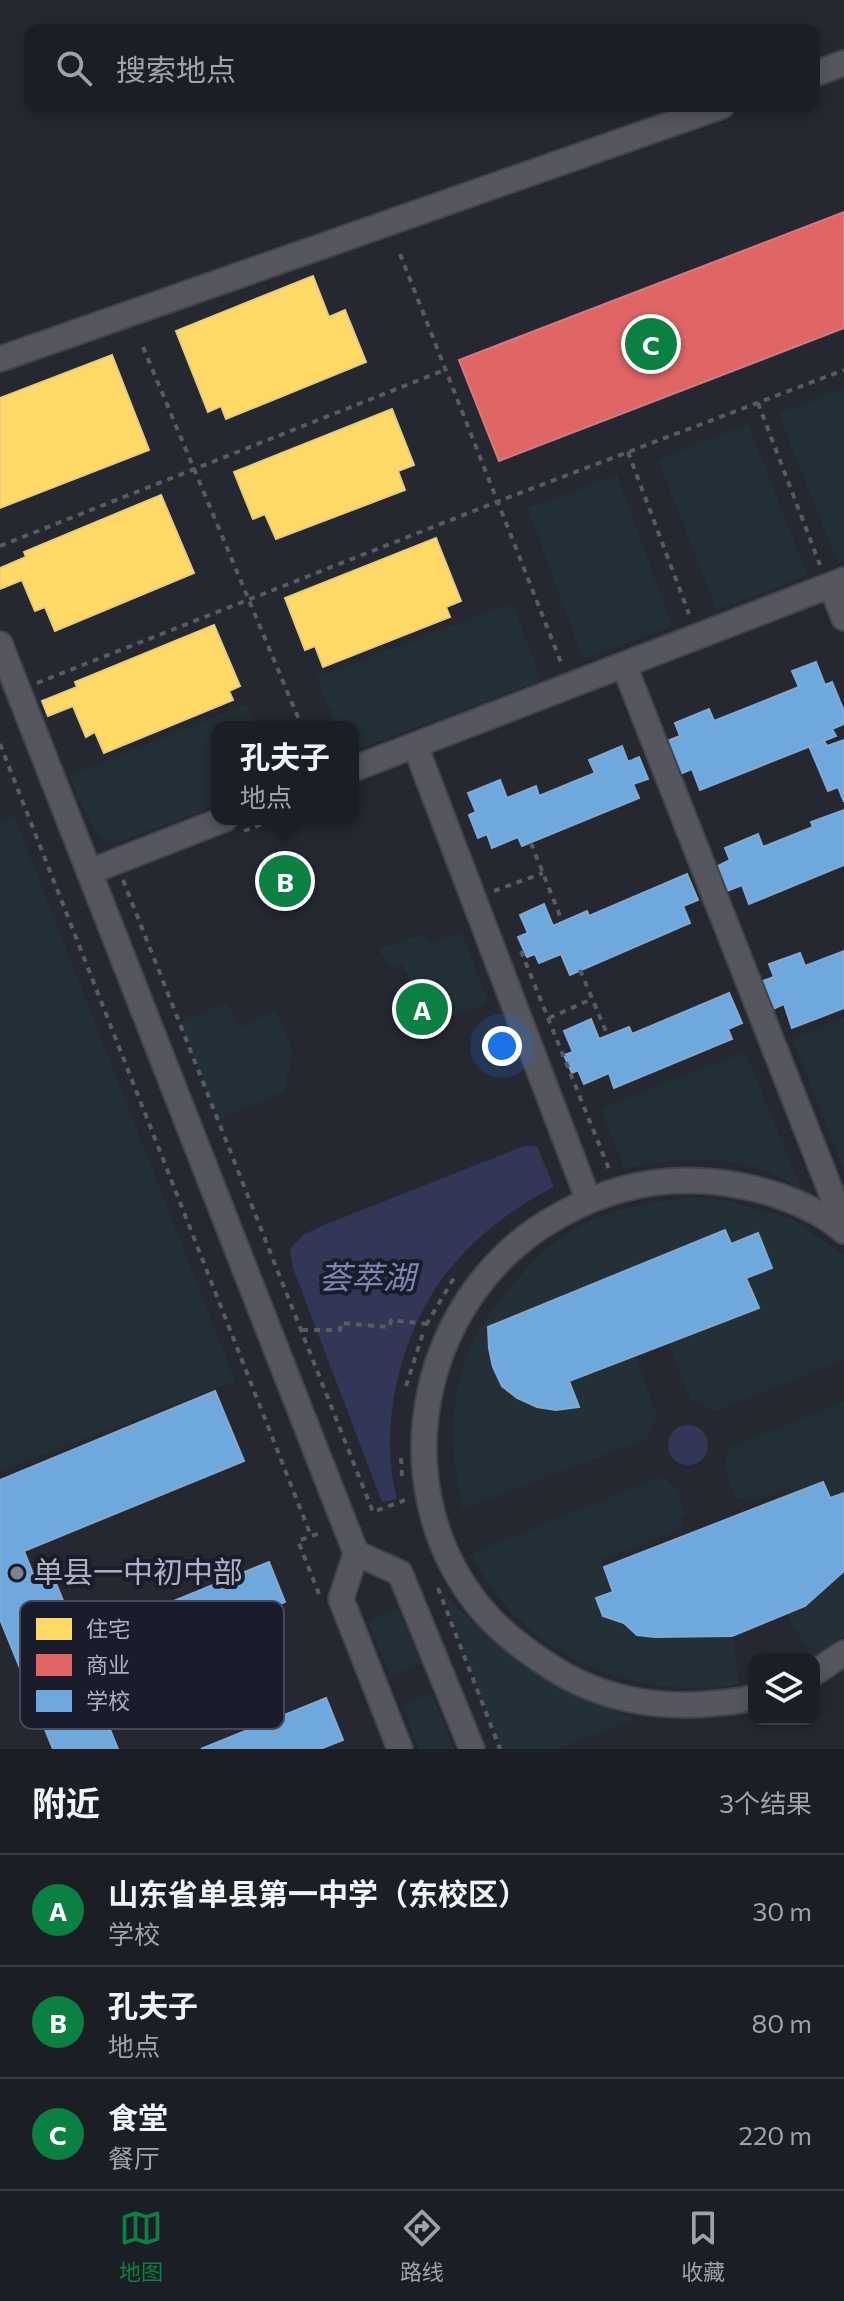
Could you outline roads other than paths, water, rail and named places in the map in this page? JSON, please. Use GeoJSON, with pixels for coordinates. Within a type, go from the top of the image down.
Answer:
{"type":"FeatureCollection","features":[{"type":"Feature","properties":{"kind":"street"},"geometry":{"type":"LineString","coordinates":[[820,72],[844,63]]}},
{"type":"Feature","properties":{"kind":"street"},"geometry":{"type":"LineString","coordinates":[[0,359],[705,112]]}},
{"type":"Feature","properties":{"kind":"street"},"geometry":{"type":"LineString","coordinates":[[359,767],[624,665],[833,580],[844,618]]}},
{"type":"Feature","properties":{"kind":"street"},"geometry":{"type":"LineString","coordinates":[[0,644],[356,1553],[341,1599],[400,1749]]}},
{"type":"Feature","properties":{"kind":"street"},"geometry":{"type":"LineString","coordinates":[[624,665],[844,1225]]}},
{"type":"Feature","properties":{"kind":"street"},"geometry":{"type":"LineString","coordinates":[[415,745],[588,1199]]}},
{"type":"Feature","properties":{"kind":"street"},"geometry":{"type":"LineString","coordinates":[[89,872],[211,824]]}},
{"type":"Feature","properties":{"kind":"street"},"geometry":{"type":"LineString","coordinates":[[748,1698],[688,1707],[628,1700],[571,1680],[520,1648],[477,1604],[446,1553],[428,1495],[423,1435],[432,1375],[455,1319],[490,1269],[535,1228],[588,1199],[638,1184],[691,1180],[742,1185],[793,1201],[844,1231]]}},
{"type":"Feature","properties":{"kind":"street"},"geometry":{"type":"LineString","coordinates":[[356,1553],[400,1573],[472,1749]]}},
{"type":"Feature","properties":{"kind":"street"},"geometry":{"type":"LineString","coordinates":[[820,1669],[844,1653]]}},
{"type":"Feature","properties":{"kind":"water","name":"荟萃湖"},"geometry":{"type":"Polygon","coordinates":[[[524,1146],[537,1146],[554,1187],[513,1211],[486,1232],[452,1266],[434,1290],[407,1346],[398,1376],[390,1439],[397,1499],[382,1502],[293,1268],[290,1249],[303,1235],[324,1225],[524,1146]]]}},
{"type":"Feature","properties":{"kind":"water"},"geometry":{"type":"Polygon","coordinates":[[[688,1425],[702,1431],[708,1445],[702,1459],[688,1465],[674,1459],[668,1445],[674,1431],[688,1425]]]}},
{"type":"Feature","properties":{"kind":"place","name":"食堂"},"geometry":{"type":"Point","coordinates":[651,344]}},
{"type":"Feature","properties":{"kind":"place","name":"孔夫子"},"geometry":{"type":"Point","coordinates":[285,881]}},
{"type":"Feature","properties":{"kind":"place","name":"山东省单县第一中学（东校区）"},"geometry":{"type":"Point","coordinates":[422,1009]}},
{"type":"Feature","properties":{"kind":"place","name":"单县一中初中部"},"geometry":{"type":"Point","coordinates":[17,1573]}}]}
